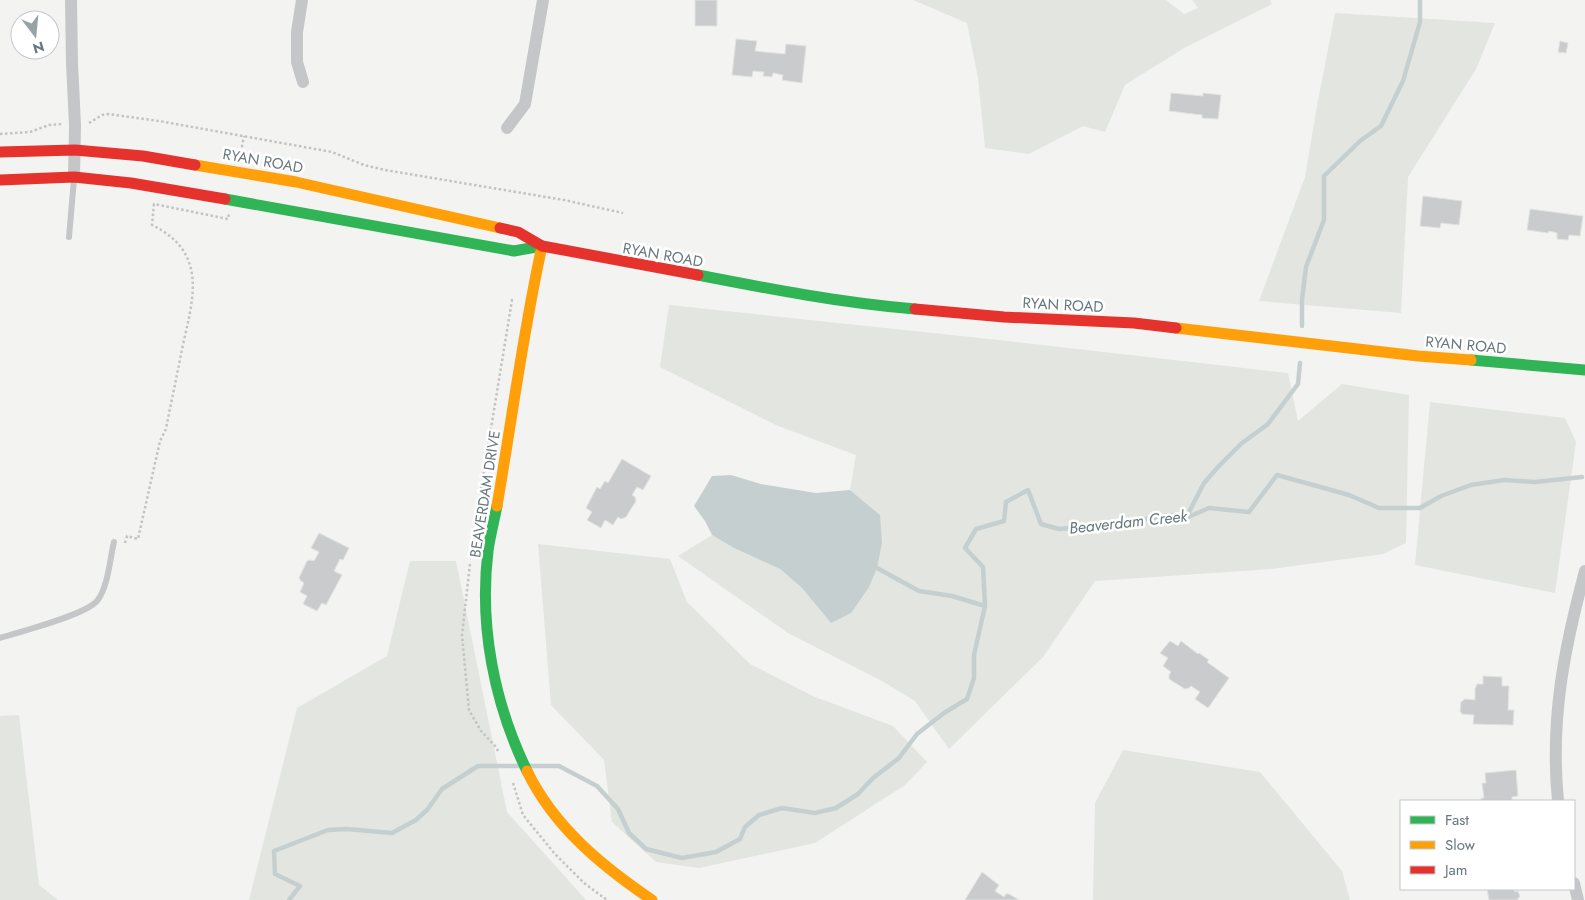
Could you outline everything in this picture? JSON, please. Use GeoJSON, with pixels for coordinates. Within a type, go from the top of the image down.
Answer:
{"type":"FeatureCollection","features":[{"type":"Feature","properties":{"kind":"main road","name":"RYAN ROAD"},"geometry":{"type":"LineString","coordinates":[[0,152],[75,150],[144,156],[296,182],[518,232],[542,246],[771,290],[887,307],[1134,324],[1418,356],[1585,370]]}},
{"type":"Feature","properties":{"kind":"main road","name":"RYAN ROAD"},"geometry":{"type":"LineString","coordinates":[[0,180],[74,177],[131,182],[514,251],[542,246]]}},
{"type":"Feature","properties":{"kind":"main road","name":"BEAVERDAM DRIVE"},"geometry":{"type":"LineString","coordinates":[[542,246],[530,302],[515,405],[488,551],[489,649],[494,680],[508,728],[520,757],[528,775],[549,808],[594,858],[652,900]]}},
{"type":"Feature","properties":{"kind":"street"},"geometry":{"type":"LineString","coordinates":[[71,0],[75,125],[74,177]]}},
{"type":"Feature","properties":{"kind":"street"},"geometry":{"type":"LineString","coordinates":[[302,0],[297,32],[297,62],[303,82]]}},
{"type":"Feature","properties":{"kind":"street"},"geometry":{"type":"LineString","coordinates":[[507,128],[525,104],[543,0]]}},
{"type":"Feature","properties":{"kind":"street"},"geometry":{"type":"LineString","coordinates":[[1558,800],[1555,771],[1556,721],[1562,670],[1585,571]]}},
{"type":"Feature","properties":{"kind":"lane"},"geometry":{"type":"LineString","coordinates":[[69,237],[74,177]]}},
{"type":"Feature","properties":{"kind":"lane"},"geometry":{"type":"LineString","coordinates":[[0,638],[79,612],[97,601],[104,586],[114,542]]}},
{"type":"Feature","properties":{"kind":"path"},"geometry":{"type":"LineString","coordinates":[[89,123],[102,114],[108,114],[244,136],[332,152],[364,165],[385,170],[564,200],[623,212]]}},
{"type":"Feature","properties":{"kind":"path"},"geometry":{"type":"LineString","coordinates":[[0,134],[30,132],[56,123],[66,126]]}},
{"type":"Feature","properties":{"kind":"path"},"geometry":{"type":"LineString","coordinates":[[237,172],[244,136]]}},
{"type":"Feature","properties":{"kind":"path"},"geometry":{"type":"LineString","coordinates":[[114,542],[125,545],[127,536],[138,539],[160,441],[166,429],[193,297],[191,267],[180,244],[171,236],[152,225],[154,204],[228,219],[232,200]]}},
{"type":"Feature","properties":{"kind":"path"},"geometry":{"type":"LineString","coordinates":[[510,775],[523,815],[555,854],[584,883],[607,900]]}},
{"type":"Feature","properties":{"kind":"shaded area"},"geometry":{"type":"Polygon","coordinates":[[[913,0],[1166,0],[1184,14],[1198,8],[1192,0],[1270,0],[1272,4],[1184,48],[1125,85],[1105,132],[1083,126],[1029,154],[985,148],[978,78],[967,23],[913,0]]]}},
{"type":"Feature","properties":{"kind":"shaded area"},"geometry":{"type":"Polygon","coordinates":[[[1335,13],[1495,23],[1476,69],[1408,177],[1401,313],[1259,301],[1305,177],[1335,13]]]}},
{"type":"Feature","properties":{"kind":"shaded area"},"geometry":{"type":"Polygon","coordinates":[[[669,305],[1288,373],[1298,421],[1342,384],[1409,395],[1406,543],[1383,554],[1271,569],[1095,581],[1043,657],[949,749],[915,701],[882,681],[788,633],[678,556],[712,535],[734,548],[780,569],[802,588],[831,623],[880,515],[850,490],[856,455],[778,426],[660,367],[669,305]]]}},
{"type":"Feature","properties":{"kind":"shaded area"},"geometry":{"type":"Polygon","coordinates":[[[1430,402],[1565,418],[1576,442],[1555,593],[1415,565],[1430,402]]]}},
{"type":"Feature","properties":{"kind":"shaded area"},"geometry":{"type":"Polygon","coordinates":[[[731,475],[761,484],[816,493],[850,490],[880,515],[882,543],[877,568],[869,587],[851,613],[831,623],[802,588],[780,569],[734,548],[712,535],[694,506],[712,476],[731,475]]]}},
{"type":"Feature","properties":{"kind":"shaded area"},"geometry":{"type":"Polygon","coordinates":[[[538,544],[670,559],[687,602],[750,664],[815,697],[893,726],[927,762],[905,785],[815,843],[699,868],[656,862],[612,822],[604,760],[551,705],[538,544]]]}},
{"type":"Feature","properties":{"kind":"shaded area"},"geometry":{"type":"Polygon","coordinates":[[[410,561],[456,561],[507,812],[586,900],[249,900],[297,708],[387,656],[410,561]]]}},
{"type":"Feature","properties":{"kind":"shaded area"},"geometry":{"type":"Polygon","coordinates":[[[19,715],[39,885],[58,900],[0,900],[0,716],[19,715]]]}},
{"type":"Feature","properties":{"kind":"shaded area"},"geometry":{"type":"Polygon","coordinates":[[[1123,750],[1260,772],[1342,871],[1350,900],[1093,900],[1095,803],[1123,750]]]}},
{"type":"Feature","properties":{"kind":"building"},"geometry":{"type":"Polygon","coordinates":[[[695,0],[717,0],[717,26],[695,26],[695,0]]]}},
{"type":"Feature","properties":{"kind":"building"},"geometry":{"type":"Polygon","coordinates":[[[736,39],[757,41],[755,51],[785,54],[786,44],[806,46],[802,83],[782,80],[783,75],[773,73],[772,77],[763,76],[764,72],[753,71],[752,77],[732,75],[736,39]]]}},
{"type":"Feature","properties":{"kind":"building"},"geometry":{"type":"Polygon","coordinates":[[[1560,41],[1568,43],[1566,53],[1558,52],[1560,41]]]}},
{"type":"Feature","properties":{"kind":"building"},"geometry":{"type":"Polygon","coordinates":[[[1171,93],[1203,96],[1203,93],[1221,95],[1218,119],[1202,118],[1202,115],[1169,111],[1171,93]]]}},
{"type":"Feature","properties":{"kind":"building"},"geometry":{"type":"Polygon","coordinates":[[[1423,196],[1462,201],[1459,225],[1441,223],[1440,228],[1420,226],[1423,196]]]}},
{"type":"Feature","properties":{"kind":"building"},"geometry":{"type":"Polygon","coordinates":[[[1530,209],[1583,216],[1580,236],[1569,235],[1568,240],[1557,239],[1557,233],[1527,230],[1530,209]]]}},
{"type":"Feature","properties":{"kind":"building"},"geometry":{"type":"Polygon","coordinates":[[[622,459],[651,476],[643,490],[637,487],[632,495],[636,501],[626,517],[621,519],[618,517],[613,525],[605,520],[601,528],[587,520],[592,512],[586,508],[597,487],[600,489],[605,481],[608,483],[622,459]]]}},
{"type":"Feature","properties":{"kind":"building"},"geometry":{"type":"Polygon","coordinates":[[[319,533],[349,548],[343,560],[340,559],[334,571],[342,575],[326,605],[322,603],[317,611],[303,604],[307,596],[300,592],[304,583],[299,578],[307,561],[314,561],[319,552],[311,548],[319,533]]]}},
{"type":"Feature","properties":{"kind":"building"},"geometry":{"type":"Polygon","coordinates":[[[1170,641],[1178,646],[1181,641],[1209,660],[1207,662],[1229,678],[1208,708],[1195,699],[1200,692],[1191,686],[1185,689],[1169,679],[1171,672],[1163,666],[1168,658],[1160,653],[1170,641]]]}},
{"type":"Feature","properties":{"kind":"building"},"geometry":{"type":"Polygon","coordinates":[[[1483,676],[1502,677],[1502,686],[1509,686],[1508,710],[1514,710],[1513,725],[1473,724],[1474,715],[1462,714],[1460,711],[1461,702],[1465,699],[1475,700],[1475,689],[1477,684],[1483,684],[1483,676]]]}},
{"type":"Feature","properties":{"kind":"building"},"geometry":{"type":"Polygon","coordinates":[[[1516,770],[1518,796],[1512,797],[1512,800],[1481,800],[1481,798],[1484,798],[1482,783],[1486,783],[1485,773],[1516,770]]]}},
{"type":"Feature","properties":{"kind":"building"},"geometry":{"type":"Polygon","coordinates":[[[982,872],[999,885],[995,891],[1004,897],[1006,894],[1009,894],[1019,900],[965,900],[982,872]]]}},
{"type":"Feature","properties":{"kind":"building"},"geometry":{"type":"Polygon","coordinates":[[[1487,890],[1514,890],[1515,892],[1518,891],[1520,897],[1518,900],[1489,899],[1487,890]]]}},
{"type":"Feature","properties":{"kind":"waterway"},"geometry":{"type":"LineString","coordinates":[[1302,326],[1302,300],[1306,267],[1324,220],[1324,176],[1360,141],[1381,126],[1403,81],[1420,22],[1420,0]]}},
{"type":"Feature","properties":{"kind":"waterway"},"geometry":{"type":"LineString","coordinates":[[1186,518],[1204,483],[1242,443],[1268,424],[1298,384],[1300,363]]}},
{"type":"Feature","properties":{"kind":"waterway","name":"Beaverdam Creek"},"geometry":{"type":"LineString","coordinates":[[528,766],[559,766],[597,786],[618,809],[629,833],[646,849],[682,858],[716,852],[740,839],[745,827],[759,815],[782,808],[815,813],[836,808],[858,794],[873,778],[899,758],[917,734],[944,713],[967,699],[974,678],[974,655],[985,606],[983,567],[965,548],[976,529],[1004,521],[1006,502],[1028,490],[1041,524],[1059,529],[1117,524],[1171,515],[1186,518],[1209,508],[1249,512],[1277,475],[1349,495],[1379,508],[1420,508],[1441,496],[1471,485],[1504,480],[1535,482],[1582,477]]}},
{"type":"Feature","properties":{"kind":"waterway"},"geometry":{"type":"LineString","coordinates":[[877,568],[919,591],[952,596],[985,606]]}},
{"type":"Feature","properties":{"kind":"waterway","name":"Beaverdam Creek"},"geometry":{"type":"LineString","coordinates":[[289,900],[300,886],[275,874],[274,851],[328,830],[347,829],[392,833],[416,820],[427,810],[442,789],[478,766],[521,766]]}},
{"type":"Feature","properties":{"kind":"traffic: fast"},"geometry":{"type":"LineString","coordinates":[[225,199],[514,251],[542,246]]}},
{"type":"Feature","properties":{"kind":"traffic: fast"},"geometry":{"type":"LineString","coordinates":[[698,275],[833,299],[915,309]]}},
{"type":"Feature","properties":{"kind":"traffic: fast"},"geometry":{"type":"LineString","coordinates":[[1471,360],[1585,370]]}},
{"type":"Feature","properties":{"kind":"traffic: fast"},"geometry":{"type":"LineString","coordinates":[[497,506],[489,545],[486,579],[488,636],[498,691],[515,745],[527,771]]}},
{"type":"Feature","properties":{"kind":"traffic: slow"},"geometry":{"type":"LineString","coordinates":[[195,165],[296,182],[500,228]]}},
{"type":"Feature","properties":{"kind":"traffic: slow"},"geometry":{"type":"LineString","coordinates":[[497,506],[523,343],[542,246]]}},
{"type":"Feature","properties":{"kind":"traffic: slow"},"geometry":{"type":"LineString","coordinates":[[1176,328],[1418,356],[1471,360]]}},
{"type":"Feature","properties":{"kind":"traffic: slow"},"geometry":{"type":"LineString","coordinates":[[527,771],[551,810],[581,844],[615,873],[652,900]]}},
{"type":"Feature","properties":{"kind":"traffic: jam"},"geometry":{"type":"LineString","coordinates":[[0,152],[75,150],[143,156],[195,165]]}},
{"type":"Feature","properties":{"kind":"traffic: jam"},"geometry":{"type":"LineString","coordinates":[[0,180],[74,177],[131,183],[225,199]]}},
{"type":"Feature","properties":{"kind":"traffic: jam"},"geometry":{"type":"LineString","coordinates":[[500,228],[518,232],[542,246],[698,275]]}},
{"type":"Feature","properties":{"kind":"traffic: jam"},"geometry":{"type":"LineString","coordinates":[[915,309],[1004,317],[1134,323],[1176,328]]}}]}
